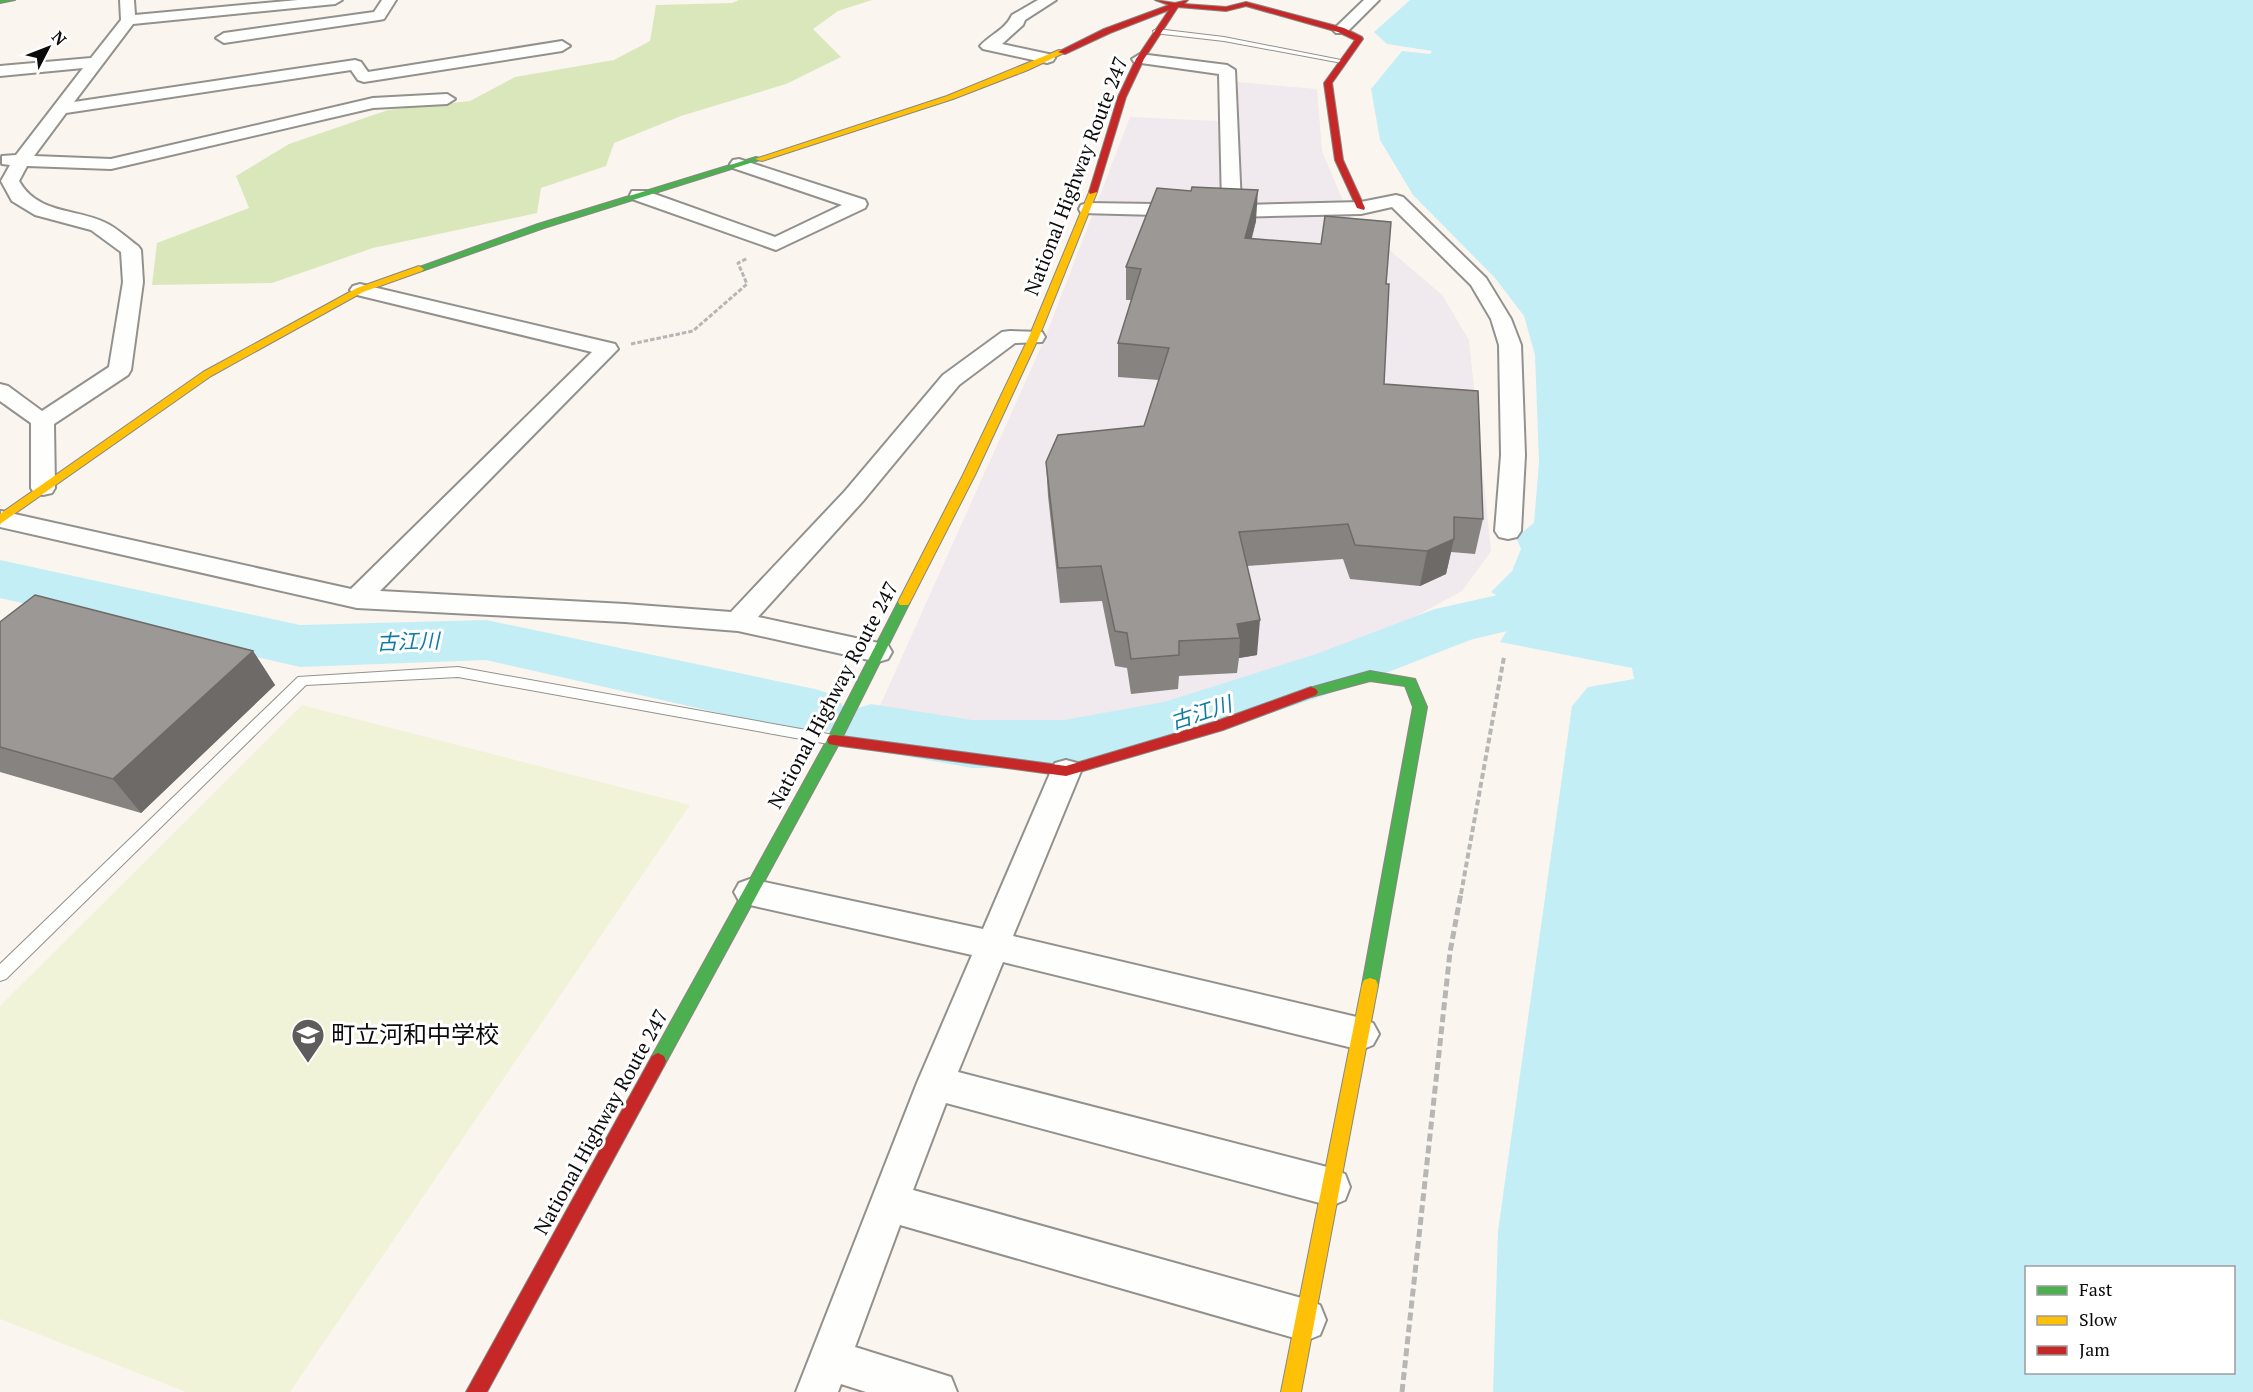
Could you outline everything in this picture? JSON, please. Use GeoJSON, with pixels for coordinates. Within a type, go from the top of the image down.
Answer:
{"type":"FeatureCollection","features":[{"type":"Feature","properties":{"kind":"main road"},"geometry":{"type":"LineString","coordinates":[[0,1],[12,0]]}},
{"type":"Feature","properties":{"kind":"main road"},"geometry":{"type":"LineString","coordinates":[[1158,0],[1226,9],[1246,4],[1341,30],[1359,39],[1329,83],[1339,160],[1361,208]]}},
{"type":"Feature","properties":{"kind":"main road"},"geometry":{"type":"LineString","coordinates":[[1,519],[207,374],[360,290],[541,226],[908,113],[1180,2]]}},
{"type":"Feature","properties":{"kind":"main road","name":"National Highway Route 247"},"geometry":{"type":"LineString","coordinates":[[476,1392],[834,740],[969,475],[1034,337],[1088,209],[1122,97],[1157,31],[1180,2]]}},
{"type":"Feature","properties":{"kind":"main road"},"geometry":{"type":"LineString","coordinates":[[834,740],[1066,771],[1218,726],[1328,686],[1370,676],[1410,682],[1420,707],[1291,1392]]}},
{"type":"Feature","properties":{"kind":"street"},"geometry":{"type":"LineString","coordinates":[[42,421],[120,370],[133,282],[131,250],[98,226],[42,212],[19,197],[10,181],[21,161],[128,20],[127,0]]}},
{"type":"Feature","properties":{"kind":"street"},"geometry":{"type":"LineString","coordinates":[[128,20],[268,9],[335,0]]}},
{"type":"Feature","properties":{"kind":"street"},"geometry":{"type":"LineString","coordinates":[[224,38],[380,16],[389,0]]}},
{"type":"Feature","properties":{"kind":"street"},"geometry":{"type":"LineString","coordinates":[[1047,58],[988,46],[1004,36],[1018,22],[1017,18],[1049,0]]}},
{"type":"Feature","properties":{"kind":"street"},"geometry":{"type":"LineString","coordinates":[[1341,30],[1372,0]]}},
{"type":"Feature","properties":{"kind":"street"},"geometry":{"type":"LineString","coordinates":[[62,109],[355,65],[364,77],[562,46]]}},
{"type":"Feature","properties":{"kind":"street"},"geometry":{"type":"LineString","coordinates":[[1140,60],[1227,70],[1232,211]]}},
{"type":"Feature","properties":{"kind":"street"},"geometry":{"type":"LineString","coordinates":[[0,71],[96,62]]}},
{"type":"Feature","properties":{"kind":"street"},"geometry":{"type":"LineString","coordinates":[[0,159],[111,164],[373,103],[447,99]]}},
{"type":"Feature","properties":{"kind":"street"},"geometry":{"type":"LineString","coordinates":[[639,195],[776,244],[858,204],[739,164]]}},
{"type":"Feature","properties":{"kind":"street"},"geometry":{"type":"LineString","coordinates":[[1088,209],[1232,211],[1361,208],[1396,201],[1479,282],[1501,319],[1510,345],[1513,455],[1508,531]]}},
{"type":"Feature","properties":{"kind":"street"},"geometry":{"type":"LineString","coordinates":[[360,290],[607,349]]}},
{"type":"Feature","properties":{"kind":"street"},"geometry":{"type":"LineString","coordinates":[[738,622],[854,496],[951,380],[1010,337],[1034,337]]}},
{"type":"Feature","properties":{"kind":"street"},"geometry":{"type":"LineString","coordinates":[[357,599],[607,349]]}},
{"type":"Feature","properties":{"kind":"street"},"geometry":{"type":"LineString","coordinates":[[0,391],[42,421]]}},
{"type":"Feature","properties":{"kind":"street"},"geometry":{"type":"LineString","coordinates":[[42,421],[43,488]]}},
{"type":"Feature","properties":{"kind":"street"},"geometry":{"type":"LineString","coordinates":[[1,519],[357,599],[625,613],[738,622],[878,652]]}},
{"type":"Feature","properties":{"kind":"street"},"geometry":{"type":"LineString","coordinates":[[936,1392],[824,1376],[935,1083],[1066,771]]}},
{"type":"Feature","properties":{"kind":"street"},"geometry":{"type":"LineString","coordinates":[[750,891],[992,945],[1360,1034]]}},
{"type":"Feature","properties":{"kind":"street"},"geometry":{"type":"LineString","coordinates":[[935,1083],[1331,1187]]}},
{"type":"Feature","properties":{"kind":"street"},"geometry":{"type":"LineString","coordinates":[[891,1203],[1305,1320]]}},
{"type":"Feature","properties":{"kind":"lane"},"geometry":{"type":"LineString","coordinates":[[1157,31],[1224,39],[1342,61]]}},
{"type":"Feature","properties":{"kind":"lane"},"geometry":{"type":"LineString","coordinates":[[0,974],[303,680],[458,672],[834,740]]}},
{"type":"Feature","properties":{"kind":"path"},"geometry":{"type":"LineString","coordinates":[[607,349],[693,331],[747,284],[738,263],[776,244]]}},
{"type":"Feature","properties":{"kind":"path"},"geometry":{"type":"LineString","coordinates":[[1402,1392],[1450,952],[1504,657]]}},
{"type":"Feature","properties":{"kind":"shaded area"},"geometry":{"type":"Polygon","coordinates":[[[1237,82],[1317,89],[1322,151],[1349,215],[1442,295],[1469,340],[1491,551],[1462,591],[1379,636],[1161,713],[1070,729],[977,730],[879,708],[1045,338],[1130,117],[1238,122],[1237,82]]]}},
{"type":"Feature","properties":{"kind":"green space"},"geometry":{"type":"Polygon","coordinates":[[[739,0],[872,0],[838,11],[813,29],[841,57],[786,84],[681,116],[614,143],[606,166],[541,188],[537,213],[373,248],[272,283],[152,285],[157,243],[249,208],[236,176],[289,144],[388,110],[470,101],[515,77],[614,60],[650,41],[656,5],[732,3],[739,0]]]}},
{"type":"Feature","properties":{"kind":"green space","name":"町立河和中学校"},"geometry":{"type":"Polygon","coordinates":[[[302,705],[690,805],[290,1392],[186,1392],[0,1319],[0,1006],[302,705]]]}},
{"type":"Feature","properties":{"kind":"water"},"geometry":{"type":"Polygon","coordinates":[[[1410,0],[2253,0],[2253,1392],[1493,1392],[1498,1231],[1572,706],[1588,687],[1634,679],[1632,668],[1500,642],[1520,609],[1491,592],[1512,571],[1521,549],[1516,537],[1534,523],[1539,462],[1535,355],[1524,316],[1495,278],[1413,195],[1380,140],[1371,89],[1402,51],[1430,54],[1432,51],[1387,44],[1374,32],[1410,0]]]}},
{"type":"Feature","properties":{"kind":"building"},"geometry":{"type":"Polygon","coordinates":[[[1192,187],[1258,190],[1245,238],[1321,244],[1325,216],[1391,222],[1386,284],[1389,284],[1384,384],[1478,391],[1483,519],[1454,517],[1454,539],[1427,551],[1355,545],[1348,524],[1239,532],[1260,620],[1237,624],[1240,638],[1179,641],[1179,655],[1131,659],[1127,633],[1115,631],[1101,566],[1058,568],[1046,462],[1058,435],[1144,426],[1169,348],[1118,343],[1141,269],[1126,267],[1157,188],[1191,191],[1192,187]]]}},
{"type":"Feature","properties":{"kind":"building"},"geometry":{"type":"Polygon","coordinates":[[[35,595],[253,651],[113,779],[0,747],[0,622],[35,595]]]}},
{"type":"Feature","properties":{"kind":"waterway","name":"古江川"},"geometry":{"type":"LineString","coordinates":[[0,579],[300,646],[486,640],[815,712]]}},
{"type":"Feature","properties":{"kind":"waterway","name":"古江川"},"geometry":{"type":"LineString","coordinates":[[871,727],[972,744],[1064,744],[1166,725],[1337,669],[1456,623],[1520,609]]}},
{"type":"Feature","properties":{"kind":"traffic: fast"},"geometry":{"type":"LineString","coordinates":[[0,1],[12,0]]}},
{"type":"Feature","properties":{"kind":"traffic: fast"},"geometry":{"type":"LineString","coordinates":[[419,269],[541,226],[759,159]]}},
{"type":"Feature","properties":{"kind":"traffic: fast"},"geometry":{"type":"LineString","coordinates":[[658,1061],[834,740],[904,602]]}},
{"type":"Feature","properties":{"kind":"traffic: fast"},"geometry":{"type":"LineString","coordinates":[[1311,692],[1370,676],[1410,682],[1420,707],[1370,985]]}},
{"type":"Feature","properties":{"kind":"traffic: slow"},"geometry":{"type":"LineString","coordinates":[[759,159],[950,97],[1062,52]]}},
{"type":"Feature","properties":{"kind":"traffic: slow"},"geometry":{"type":"LineString","coordinates":[[904,602],[969,475],[1034,337],[1093,192]]}},
{"type":"Feature","properties":{"kind":"traffic: slow"},"geometry":{"type":"LineString","coordinates":[[0,520],[207,374],[360,290],[419,269]]}},
{"type":"Feature","properties":{"kind":"traffic: slow"},"geometry":{"type":"LineString","coordinates":[[1291,1392],[1370,985]]}},
{"type":"Feature","properties":{"kind":"traffic: jam"},"geometry":{"type":"LineString","coordinates":[[1158,0],[1176,5]]}},
{"type":"Feature","properties":{"kind":"traffic: jam"},"geometry":{"type":"LineString","coordinates":[[1093,192],[1122,97],[1140,59],[1176,5],[1185,0]]}},
{"type":"Feature","properties":{"kind":"traffic: jam"},"geometry":{"type":"LineString","coordinates":[[1062,52],[1107,31],[1176,5],[1226,9],[1246,4],[1341,30],[1359,39],[1328,83],[1339,160],[1361,208]]}},
{"type":"Feature","properties":{"kind":"traffic: jam"},"geometry":{"type":"LineString","coordinates":[[834,740],[1066,771],[1218,726],[1311,692]]}},
{"type":"Feature","properties":{"kind":"traffic: jam"},"geometry":{"type":"LineString","coordinates":[[476,1392],[658,1061]]}},
{"type":"Feature","properties":{"kind":"place","name":"町立河和中学校"},"geometry":{"type":"Point","coordinates":[308,1064]}}]}
